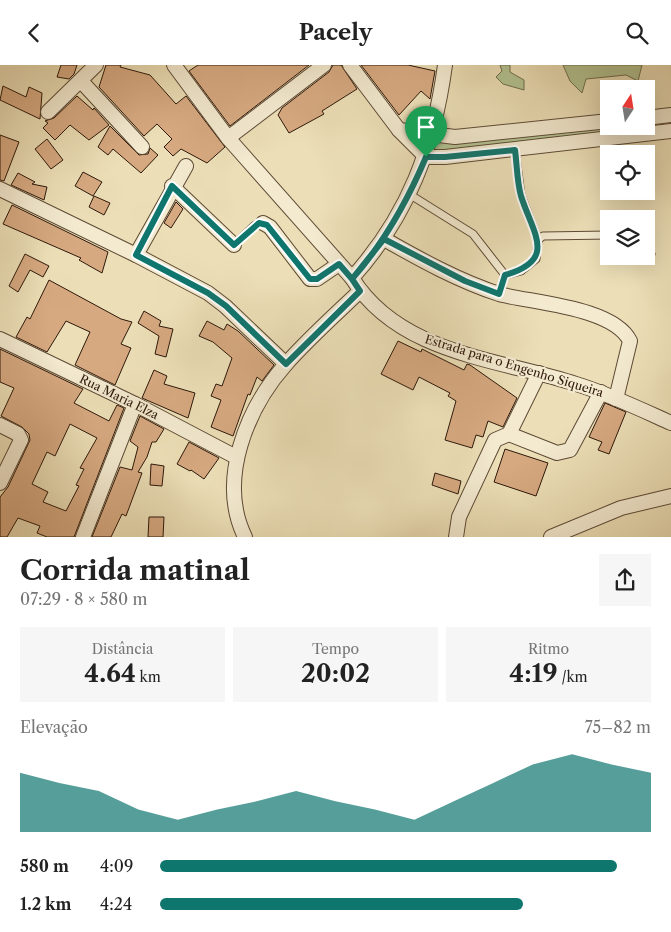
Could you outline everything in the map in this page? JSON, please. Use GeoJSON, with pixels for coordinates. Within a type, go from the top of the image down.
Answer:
{"type":"FeatureCollection","features":[{"type":"Feature","properties":{"kind":"street"},"geometry":{"type":"LineString","coordinates":[[48,112],[96,65]]}},
{"type":"Feature","properties":{"kind":"street","name":"Estrada para o Engenho Siqueira"},"geometry":{"type":"LineString","coordinates":[[174,65],[228,138],[352,279],[360,291],[384,315],[409,333],[427,341],[601,392],[671,423]]}},
{"type":"Feature","properties":{"kind":"street"},"geometry":{"type":"LineString","coordinates":[[228,138],[324,65]]}},
{"type":"Feature","properties":{"kind":"street"},"geometry":{"type":"LineString","coordinates":[[350,65],[399,130],[426,157],[515,150],[671,131]]}},
{"type":"Feature","properties":{"kind":"street"},"geometry":{"type":"LineString","coordinates":[[352,279],[384,239],[409,194],[426,157],[432,136],[445,65]]}},
{"type":"Feature","properties":{"kind":"street"},"geometry":{"type":"LineString","coordinates":[[81,81],[142,147]]}},
{"type":"Feature","properties":{"kind":"street"},"geometry":{"type":"LineString","coordinates":[[655,116],[671,115]]}},
{"type":"Feature","properties":{"kind":"street"},"geometry":{"type":"LineString","coordinates":[[399,130],[432,136],[455,137],[600,122]]}},
{"type":"Feature","properties":{"kind":"street"},"geometry":{"type":"LineString","coordinates":[[602,140],[603,135]]}},
{"type":"Feature","properties":{"kind":"street"},"geometry":{"type":"LineString","coordinates":[[136,255],[172,186],[186,165]]}},
{"type":"Feature","properties":{"kind":"street"},"geometry":{"type":"LineString","coordinates":[[172,186],[234,245]]}},
{"type":"Feature","properties":{"kind":"street"},"geometry":{"type":"LineString","coordinates":[[0,189],[136,255],[208,293],[226,306],[286,364]]}},
{"type":"Feature","properties":{"kind":"street"},"geometry":{"type":"LineString","coordinates":[[263,223],[270,227],[310,279],[317,279],[339,264]]}},
{"type":"Feature","properties":{"kind":"street"},"geometry":{"type":"LineString","coordinates":[[384,239],[465,281],[499,294],[587,312],[606,321],[628,337],[630,341],[616,399]]}},
{"type":"Feature","properties":{"kind":"street"},"geometry":{"type":"LineString","coordinates":[[245,537],[241,528],[234,491],[236,457],[255,413],[286,364],[360,291]]}},
{"type":"Feature","properties":{"kind":"street","name":"Rua Maria Elza"},"geometry":{"type":"LineString","coordinates":[[0,339],[236,457]]}},
{"type":"Feature","properties":{"kind":"street"},"geometry":{"type":"LineString","coordinates":[[456,537],[459,517],[495,440],[509,434],[538,373]]}},
{"type":"Feature","properties":{"kind":"street"},"geometry":{"type":"LineString","coordinates":[[509,434],[557,453],[564,453],[570,450],[601,392]]}},
{"type":"Feature","properties":{"kind":"street"},"geometry":{"type":"LineString","coordinates":[[83,537],[135,405]]}},
{"type":"Feature","properties":{"kind":"street"},"geometry":{"type":"LineString","coordinates":[[0,425],[18,434],[21,440],[0,483]]}},
{"type":"Feature","properties":{"kind":"street"},"geometry":{"type":"LineString","coordinates":[[551,537],[621,508],[671,495]]}},
{"type":"Feature","properties":{"kind":"lane"},"geometry":{"type":"LineString","coordinates":[[505,275],[521,271],[536,259],[538,240],[521,195],[515,150]]}},
{"type":"Feature","properties":{"kind":"lane"},"geometry":{"type":"LineString","coordinates":[[409,194],[473,234],[505,275]]}},
{"type":"Feature","properties":{"kind":"lane"},"geometry":{"type":"LineString","coordinates":[[234,245],[256,225],[263,223]]}},
{"type":"Feature","properties":{"kind":"lane"},"geometry":{"type":"LineString","coordinates":[[538,240],[543,236],[600,235]]}},
{"type":"Feature","properties":{"kind":"lane"},"geometry":{"type":"LineString","coordinates":[[499,294],[505,275]]}},
{"type":"Feature","properties":{"kind":"green space"},"geometry":{"type":"Polygon","coordinates":[[[500,65],[510,65],[510,72],[524,80],[524,90],[503,84],[496,77],[502,71],[500,65]]]}},
{"type":"Feature","properties":{"kind":"green space"},"geometry":{"type":"Polygon","coordinates":[[[563,65],[642,65],[638,80],[626,75],[586,79],[582,93],[570,81],[563,65]]]}},
{"type":"Feature","properties":{"kind":"green space"},"geometry":{"type":"Polygon","coordinates":[[[671,115],[671,131],[655,133],[655,117],[671,115]]]}},
{"type":"Feature","properties":{"kind":"green space"},"geometry":{"type":"Polygon","coordinates":[[[600,128],[600,135],[636,135],[445,157],[399,130],[432,136],[600,128]]]}},
{"type":"Feature","properties":{"kind":"building"},"geometry":{"type":"Polygon","coordinates":[[[61,65],[77,65],[74,74],[69,79],[57,77],[61,65]]]}},
{"type":"Feature","properties":{"kind":"building"},"geometry":{"type":"Polygon","coordinates":[[[106,65],[121,65],[120,67],[150,75],[176,104],[186,96],[225,147],[207,163],[181,149],[173,156],[164,147],[172,139],[157,124],[144,136],[99,87],[106,65]]]}},
{"type":"Feature","properties":{"kind":"building"},"geometry":{"type":"Polygon","coordinates":[[[198,65],[309,65],[230,126],[189,71],[198,65]]]}},
{"type":"Feature","properties":{"kind":"building"},"geometry":{"type":"Polygon","coordinates":[[[333,65],[341,65],[357,89],[322,111],[324,114],[289,133],[278,115],[282,108],[329,72],[333,65]]]}},
{"type":"Feature","properties":{"kind":"building"},"geometry":{"type":"Polygon","coordinates":[[[361,65],[408,65],[435,71],[430,99],[421,91],[399,115],[361,65]]]}},
{"type":"Feature","properties":{"kind":"building"},"geometry":{"type":"Polygon","coordinates":[[[3,86],[26,97],[29,87],[42,93],[40,119],[0,100],[3,86]]]}},
{"type":"Feature","properties":{"kind":"building"},"geometry":{"type":"Polygon","coordinates":[[[77,96],[93,110],[94,108],[109,125],[89,140],[70,125],[55,140],[43,128],[48,123],[45,121],[54,118],[77,96]]]}},
{"type":"Feature","properties":{"kind":"building"},"geometry":{"type":"Polygon","coordinates":[[[110,126],[139,155],[148,154],[150,148],[158,155],[141,173],[113,149],[108,155],[98,147],[110,126]]]}},
{"type":"Feature","properties":{"kind":"building"},"geometry":{"type":"Polygon","coordinates":[[[0,135],[19,142],[4,181],[0,180],[0,135]]]}},
{"type":"Feature","properties":{"kind":"building"},"geometry":{"type":"Polygon","coordinates":[[[47,139],[63,160],[51,169],[35,149],[47,139]]]}},
{"type":"Feature","properties":{"kind":"building"},"geometry":{"type":"Polygon","coordinates":[[[83,172],[102,182],[93,196],[75,186],[83,172]]]}},
{"type":"Feature","properties":{"kind":"building"},"geometry":{"type":"Polygon","coordinates":[[[18,173],[35,182],[32,184],[47,187],[44,200],[11,185],[18,173]]]}},
{"type":"Feature","properties":{"kind":"building"},"geometry":{"type":"Polygon","coordinates":[[[94,196],[110,203],[104,215],[89,207],[94,196]]]}},
{"type":"Feature","properties":{"kind":"building"},"geometry":{"type":"Polygon","coordinates":[[[176,202],[183,209],[171,228],[164,223],[176,202]]]}},
{"type":"Feature","properties":{"kind":"building"},"geometry":{"type":"Polygon","coordinates":[[[12,205],[108,252],[102,273],[79,260],[81,258],[3,224],[12,205]]]}},
{"type":"Feature","properties":{"kind":"building"},"geometry":{"type":"Polygon","coordinates":[[[25,254],[49,266],[43,277],[30,270],[18,292],[9,286],[25,254]]]}},
{"type":"Feature","properties":{"kind":"building"},"geometry":{"type":"Polygon","coordinates":[[[49,280],[121,319],[132,322],[121,344],[131,348],[115,385],[75,365],[90,332],[66,321],[47,352],[16,337],[27,317],[30,319],[49,280]]]}},
{"type":"Feature","properties":{"kind":"building"},"geometry":{"type":"Polygon","coordinates":[[[144,311],[161,321],[159,326],[173,329],[166,357],[155,354],[159,336],[138,323],[144,311]]]}},
{"type":"Feature","properties":{"kind":"building"},"geometry":{"type":"Polygon","coordinates":[[[207,321],[224,330],[227,324],[238,331],[274,365],[262,381],[257,377],[250,395],[248,394],[233,436],[211,427],[221,400],[211,396],[216,384],[222,386],[232,358],[213,342],[199,336],[207,321]]]}},
{"type":"Feature","properties":{"kind":"building"},"geometry":{"type":"Polygon","coordinates":[[[398,341],[421,352],[422,349],[464,370],[467,364],[470,365],[517,398],[503,427],[488,421],[483,437],[476,435],[472,448],[445,440],[456,401],[448,396],[450,393],[419,377],[413,390],[381,374],[398,341]]]}},
{"type":"Feature","properties":{"kind":"building"},"geometry":{"type":"Polygon","coordinates":[[[0,349],[83,389],[74,403],[109,421],[117,405],[124,408],[74,537],[47,537],[37,533],[40,526],[18,518],[7,537],[0,537],[0,497],[8,487],[30,440],[29,434],[22,427],[1,416],[14,388],[0,382],[0,349]],[[70,424],[55,456],[47,452],[32,484],[48,492],[43,502],[66,511],[79,486],[76,485],[84,469],[80,468],[97,438],[70,424]]]}},
{"type":"Feature","properties":{"kind":"building"},"geometry":{"type":"Polygon","coordinates":[[[154,370],[167,376],[164,384],[195,393],[188,418],[142,398],[154,370]]]}},
{"type":"Feature","properties":{"kind":"building"},"geometry":{"type":"Polygon","coordinates":[[[605,403],[626,412],[609,454],[598,450],[602,442],[589,437],[605,403]]]}},
{"type":"Feature","properties":{"kind":"building"},"geometry":{"type":"Polygon","coordinates":[[[140,416],[164,429],[156,442],[152,442],[147,457],[138,472],[142,473],[126,516],[122,514],[111,537],[92,537],[120,467],[132,470],[138,447],[130,441],[140,416]]]}},
{"type":"Feature","properties":{"kind":"building"},"geometry":{"type":"Polygon","coordinates":[[[189,442],[219,458],[204,479],[191,470],[177,464],[189,442]]]}},
{"type":"Feature","properties":{"kind":"building"},"geometry":{"type":"Polygon","coordinates":[[[505,449],[548,463],[536,496],[494,482],[505,449]]]}},
{"type":"Feature","properties":{"kind":"building"},"geometry":{"type":"Polygon","coordinates":[[[151,464],[164,466],[162,486],[150,485],[151,464]]]}},
{"type":"Feature","properties":{"kind":"building"},"geometry":{"type":"Polygon","coordinates":[[[435,473],[461,481],[458,494],[432,485],[435,473]]]}},
{"type":"Feature","properties":{"kind":"building"},"geometry":{"type":"Polygon","coordinates":[[[149,517],[164,517],[163,537],[148,537],[149,517]]]}},
{"type":"Feature","properties":{"kind":"route"},"geometry":{"type":"LineString","coordinates":[[426,157],[409,194],[384,239],[371,258],[352,279],[360,291],[286,364],[226,306],[208,293],[136,255],[172,186],[234,245],[259,223],[270,227],[310,279],[317,279],[339,264],[352,279],[371,258],[384,239],[420,260],[499,294],[505,275],[528,267],[538,254],[538,240],[521,195],[515,150],[426,157]]}}]}
